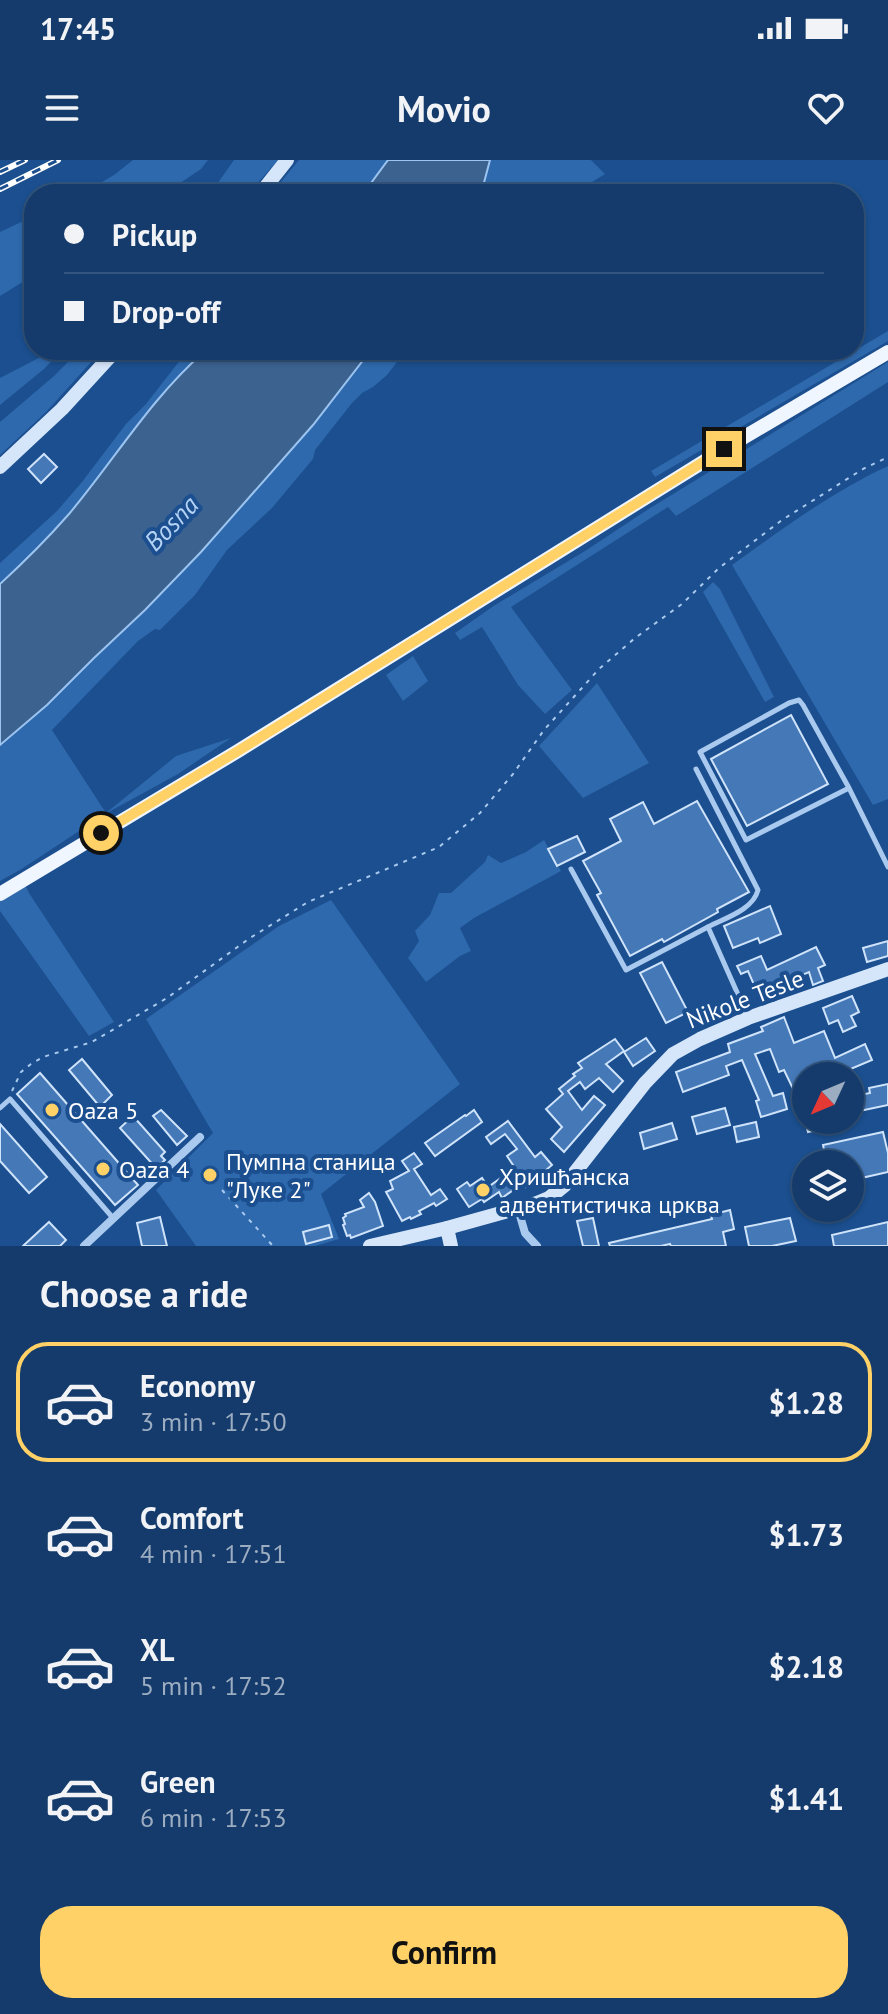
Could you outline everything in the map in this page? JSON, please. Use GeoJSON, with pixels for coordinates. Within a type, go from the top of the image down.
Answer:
{"type":"FeatureCollection","features":[{"type":"Feature","properties":{"kind":"main road"},"geometry":{"type":"LineString","coordinates":[[0,894],[238,751],[724,449],[888,352]]}},
{"type":"Feature","properties":{"kind":"street"},"geometry":{"type":"LineString","coordinates":[[268,184],[287,160]]}},
{"type":"Feature","properties":{"kind":"street"},"geometry":{"type":"LineString","coordinates":[[0,467],[62,409],[107,360]]}},
{"type":"Feature","properties":{"kind":"street","name":"Nikole Tesle"},"geometry":{"type":"LineString","coordinates":[[370,1246],[543,1201],[557,1192],[645,1083],[673,1054],[748,1018],[888,969]]}},
{"type":"Feature","properties":{"kind":"street"},"geometry":{"type":"LineString","coordinates":[[84,1246],[200,1137]]}},
{"type":"Feature","properties":{"kind":"street"},"geometry":{"type":"LineString","coordinates":[[518,1209],[525,1233],[537,1246]]}},
{"type":"Feature","properties":{"kind":"street"},"geometry":{"type":"LineString","coordinates":[[447,1228],[451,1246]]}},
{"type":"Feature","properties":{"kind":"lane"},"geometry":{"type":"LineString","coordinates":[[849,788],[746,840],[700,752],[799,700],[849,788],[888,867]]}},
{"type":"Feature","properties":{"kind":"lane"},"geometry":{"type":"LineString","coordinates":[[571,869],[626,970],[750,904],[758,890],[696,769]]}},
{"type":"Feature","properties":{"kind":"lane"},"geometry":{"type":"LineString","coordinates":[[708,927],[748,1018]]}},
{"type":"Feature","properties":{"kind":"lane"},"geometry":{"type":"LineString","coordinates":[[0,1108],[10,1099],[114,1218]]}},
{"type":"Feature","properties":{"kind":"path"},"geometry":{"type":"LineString","coordinates":[[10,1099],[21,1072],[43,1057],[92,1042],[167,998],[250,938],[308,902],[439,847],[480,813],[544,730],[599,669],[682,604],[719,568],[769,529],[863,469],[888,457]]}},
{"type":"Feature","properties":{"kind":"path"},"geometry":{"type":"LineString","coordinates":[[222,1190],[273,1246]]}},
{"type":"Feature","properties":{"kind":"shaded area"},"geometry":{"type":"Polygon","coordinates":[[[133,160],[208,160],[201,169],[179,184],[98,184],[133,160]]]}},
{"type":"Feature","properties":{"kind":"shaded area"},"geometry":{"type":"Polygon","coordinates":[[[234,160],[278,160],[257,184],[217,184],[234,160]]]}},
{"type":"Feature","properties":{"kind":"shaded area"},"geometry":{"type":"Polygon","coordinates":[[[299,160],[388,160],[370,184],[279,184],[299,160]]]}},
{"type":"Feature","properties":{"kind":"shaded area"},"geometry":{"type":"Polygon","coordinates":[[[490,160],[591,160],[605,174],[589,184],[484,184],[490,160]]]}},
{"type":"Feature","properties":{"kind":"shaded area"},"geometry":{"type":"Polygon","coordinates":[[[24,221],[24,281],[0,296],[0,232],[24,221]]]}},
{"type":"Feature","properties":{"kind":"shaded area"},"geometry":{"type":"Polygon","coordinates":[[[888,331],[888,341],[864,355],[864,345],[888,331]]]}},
{"type":"Feature","properties":{"kind":"shaded area"},"geometry":{"type":"Polygon","coordinates":[[[35,360],[53,360],[0,405],[0,378],[35,360]]]}},
{"type":"Feature","properties":{"kind":"shaded area"},"geometry":{"type":"Polygon","coordinates":[[[70,360],[93,360],[47,411],[0,455],[0,422],[70,360]]]}},
{"type":"Feature","properties":{"kind":"shaded area"},"geometry":{"type":"Polygon","coordinates":[[[180,360],[195,360],[167,388],[61,523],[0,584],[0,563],[57,511],[126,424],[180,360]]]}},
{"type":"Feature","properties":{"kind":"shaded area"},"geometry":{"type":"Polygon","coordinates":[[[363,360],[398,360],[387,375],[352,403],[315,450],[313,459],[272,508],[227,550],[195,595],[160,630],[155,629],[138,641],[52,730],[106,813],[176,756],[231,738],[178,774],[105,814],[0,881],[0,745],[47,705],[145,610],[201,552],[313,425],[363,360]]]}},
{"type":"Feature","properties":{"kind":"shaded area"},"geometry":{"type":"Polygon","coordinates":[[[839,360],[855,360],[655,477],[651,471],[839,360]]]}},
{"type":"Feature","properties":{"kind":"shaded area"},"geometry":{"type":"Polygon","coordinates":[[[888,362],[888,382],[676,516],[668,507],[511,607],[572,690],[545,714],[518,685],[482,627],[460,640],[455,633],[495,605],[888,362]]]}},
{"type":"Feature","properties":{"kind":"shaded area"},"geometry":{"type":"Polygon","coordinates":[[[888,466],[888,799],[873,805],[732,565],[827,499],[888,466]]]}},
{"type":"Feature","properties":{"kind":"shaded area"},"geometry":{"type":"Polygon","coordinates":[[[713,582],[720,589],[774,697],[765,702],[703,592],[713,582]]]}},
{"type":"Feature","properties":{"kind":"shaded area"},"geometry":{"type":"Polygon","coordinates":[[[413,656],[428,681],[403,701],[386,675],[413,656]]]}},
{"type":"Feature","properties":{"kind":"shaded area"},"geometry":{"type":"Polygon","coordinates":[[[597,683],[649,763],[583,798],[539,746],[597,683]]]}},
{"type":"Feature","properties":{"kind":"shaded area"},"geometry":{"type":"Polygon","coordinates":[[[544,840],[561,871],[460,928],[471,951],[426,982],[408,958],[419,941],[415,931],[430,915],[439,893],[451,893],[485,862],[488,855],[501,863],[544,840]]]}},
{"type":"Feature","properties":{"kind":"shaded area"},"geometry":{"type":"Polygon","coordinates":[[[24,882],[114,1022],[89,1036],[0,911],[0,897],[24,882]]]}},
{"type":"Feature","properties":{"kind":"shaded area"},"geometry":{"type":"Polygon","coordinates":[[[331,900],[460,1084],[321,1194],[339,1239],[315,1246],[196,1246],[156,1190],[213,1133],[146,1019],[279,926],[331,900]]]}},
{"type":"Feature","properties":{"kind":"water"},"geometry":{"type":"Polygon","coordinates":[[[388,160],[490,160],[484,184],[370,184],[388,160]]]}},
{"type":"Feature","properties":{"kind":"water","name":"Bosna"},"geometry":{"type":"Polygon","coordinates":[[[195,360],[363,360],[313,425],[201,552],[47,705],[0,745],[0,584],[69,514],[150,409],[195,360]]]}},
{"type":"Feature","properties":{"kind":"building"},"geometry":{"type":"Polygon","coordinates":[[[44,454],[57,467],[41,483],[28,469],[44,454]]]}},
{"type":"Feature","properties":{"kind":"building"},"geometry":{"type":"Polygon","coordinates":[[[791,715],[828,784],[747,826],[711,759],[791,715]]]}},
{"type":"Feature","properties":{"kind":"building"},"geometry":{"type":"Polygon","coordinates":[[[697,801],[749,892],[664,942],[662,939],[630,956],[597,895],[601,893],[583,861],[621,841],[610,819],[643,802],[654,824],[697,801]]]}},
{"type":"Feature","properties":{"kind":"building"},"geometry":{"type":"Polygon","coordinates":[[[577,836],[585,852],[557,866],[548,849],[577,836]]]}},
{"type":"Feature","properties":{"kind":"building"},"geometry":{"type":"Polygon","coordinates":[[[770,906],[781,934],[760,943],[758,938],[733,948],[724,926],[770,906]]]}},
{"type":"Feature","properties":{"kind":"building"},"geometry":{"type":"Polygon","coordinates":[[[888,941],[888,956],[867,962],[863,948],[888,941]]]}},
{"type":"Feature","properties":{"kind":"building"},"geometry":{"type":"Polygon","coordinates":[[[816,947],[825,965],[818,968],[823,981],[813,985],[809,972],[758,994],[748,971],[741,974],[737,966],[761,956],[767,970],[816,947]]]}},
{"type":"Feature","properties":{"kind":"building"},"geometry":{"type":"Polygon","coordinates":[[[662,962],[688,1012],[666,1023],[640,973],[662,962]]]}},
{"type":"Feature","properties":{"kind":"building"},"geometry":{"type":"Polygon","coordinates":[[[852,996],[859,1012],[851,1016],[856,1026],[843,1032],[838,1020],[829,1024],[823,1008],[852,996]]]}},
{"type":"Feature","properties":{"kind":"building"},"geometry":{"type":"Polygon","coordinates":[[[784,1017],[794,1043],[824,1031],[835,1058],[865,1044],[872,1060],[864,1063],[792,1062],[792,1087],[784,1070],[779,1072],[770,1049],[755,1054],[773,1096],[783,1093],[787,1109],[761,1117],[756,1101],[759,1100],[742,1060],[726,1066],[729,1075],[683,1092],[676,1072],[730,1052],[728,1044],[763,1031],[761,1027],[784,1017]]]}},
{"type":"Feature","properties":{"kind":"building"},"geometry":{"type":"Polygon","coordinates":[[[646,1038],[655,1051],[633,1066],[624,1052],[646,1038]]]}},
{"type":"Feature","properties":{"kind":"building"},"geometry":{"type":"Polygon","coordinates":[[[615,1039],[624,1051],[606,1064],[623,1081],[613,1092],[599,1078],[585,1089],[580,1082],[568,1091],[582,1110],[594,1096],[605,1105],[564,1152],[551,1139],[562,1127],[546,1109],[563,1094],[559,1089],[582,1068],[578,1063],[615,1039]]]}},
{"type":"Feature","properties":{"kind":"building"},"geometry":{"type":"Polygon","coordinates":[[[82,1059],[112,1095],[100,1107],[69,1070],[82,1059]]]}},
{"type":"Feature","properties":{"kind":"building"},"geometry":{"type":"Polygon","coordinates":[[[40,1073],[138,1185],[115,1205],[17,1094],[40,1073]]]}},
{"type":"Feature","properties":{"kind":"building"},"geometry":{"type":"Polygon","coordinates":[[[888,1084],[888,1105],[864,1110],[864,1094],[870,1093],[869,1088],[888,1084]]]}},
{"type":"Feature","properties":{"kind":"building"},"geometry":{"type":"Polygon","coordinates":[[[725,1108],[730,1125],[697,1134],[692,1117],[725,1108]]]}},
{"type":"Feature","properties":{"kind":"building"},"geometry":{"type":"Polygon","coordinates":[[[161,1110],[187,1136],[177,1145],[153,1116],[161,1110]]]}},
{"type":"Feature","properties":{"kind":"building"},"geometry":{"type":"Polygon","coordinates":[[[474,1110],[482,1122],[435,1156],[425,1143],[474,1110]]]}},
{"type":"Feature","properties":{"kind":"building"},"geometry":{"type":"Polygon","coordinates":[[[133,1116],[165,1152],[161,1156],[165,1160],[156,1168],[120,1128],[133,1116]]]}},
{"type":"Feature","properties":{"kind":"building"},"geometry":{"type":"Polygon","coordinates":[[[508,1121],[535,1157],[541,1152],[552,1165],[526,1187],[523,1183],[502,1198],[499,1192],[469,1207],[457,1189],[467,1182],[470,1186],[482,1178],[488,1187],[515,1168],[507,1156],[517,1149],[505,1134],[491,1144],[486,1137],[508,1121]]]}},
{"type":"Feature","properties":{"kind":"building"},"geometry":{"type":"Polygon","coordinates":[[[756,1122],[759,1137],[737,1142],[734,1127],[756,1122]]]}},
{"type":"Feature","properties":{"kind":"building"},"geometry":{"type":"Polygon","coordinates":[[[672,1123],[677,1139],[644,1149],[640,1133],[672,1123]]]}},
{"type":"Feature","properties":{"kind":"building"},"geometry":{"type":"Polygon","coordinates":[[[0,1124],[47,1177],[29,1193],[0,1161],[0,1124]]]}},
{"type":"Feature","properties":{"kind":"building"},"geometry":{"type":"Polygon","coordinates":[[[883,1132],[888,1172],[864,1177],[864,1150],[824,1150],[823,1145],[883,1132]]]}},
{"type":"Feature","properties":{"kind":"building"},"geometry":{"type":"Polygon","coordinates":[[[414,1153],[422,1164],[414,1169],[431,1195],[440,1189],[447,1199],[402,1221],[386,1192],[393,1189],[390,1181],[409,1171],[402,1161],[414,1153]]]}},
{"type":"Feature","properties":{"kind":"building"},"geometry":{"type":"Polygon","coordinates":[[[369,1193],[383,1226],[351,1238],[347,1236],[343,1218],[345,1214],[364,1207],[360,1200],[369,1193]]]}},
{"type":"Feature","properties":{"kind":"building"},"geometry":{"type":"Polygon","coordinates":[[[730,1210],[734,1229],[723,1232],[726,1246],[610,1246],[609,1243],[712,1219],[711,1215],[730,1210]]]}},
{"type":"Feature","properties":{"kind":"building"},"geometry":{"type":"Polygon","coordinates":[[[160,1217],[167,1246],[142,1246],[137,1223],[160,1217]]]}},
{"type":"Feature","properties":{"kind":"building"},"geometry":{"type":"Polygon","coordinates":[[[593,1218],[599,1246],[583,1246],[577,1221],[593,1218]]]}},
{"type":"Feature","properties":{"kind":"building"},"geometry":{"type":"Polygon","coordinates":[[[790,1218],[796,1241],[772,1246],[749,1246],[745,1227],[790,1218]]]}},
{"type":"Feature","properties":{"kind":"building"},"geometry":{"type":"Polygon","coordinates":[[[49,1222],[66,1240],[60,1246],[23,1246],[49,1222]]]}},
{"type":"Feature","properties":{"kind":"building"},"geometry":{"type":"Polygon","coordinates":[[[888,1222],[888,1246],[834,1246],[832,1235],[888,1222]]]}},
{"type":"Feature","properties":{"kind":"building"},"geometry":{"type":"Polygon","coordinates":[[[329,1225],[332,1237],[306,1244],[303,1232],[329,1225]]]}},
{"type":"Feature","properties":{"kind":"railway"},"geometry":{"type":"LineString","coordinates":[[0,172],[25,160]]}},
{"type":"Feature","properties":{"kind":"railway"},"geometry":{"type":"LineString","coordinates":[[0,189],[58,160]]}},
{"type":"Feature","properties":{"kind":"place","name":"Oaza 5"},"geometry":{"type":"Point","coordinates":[52,1110]}},
{"type":"Feature","properties":{"kind":"place","name":"Oaza 4"},"geometry":{"type":"Point","coordinates":[103,1169]}},
{"type":"Feature","properties":{"kind":"place","name":"Пумпна станица \"Луке 2\""},"geometry":{"type":"Point","coordinates":[210,1175]}},
{"type":"Feature","properties":{"kind":"place","name":"Хришћанска адвентистичка црква"},"geometry":{"type":"Point","coordinates":[483,1190]}},
{"type":"Feature","properties":{"kind":"route"},"geometry":{"type":"LineString","coordinates":[[101,833],[724,449]]}}]}
